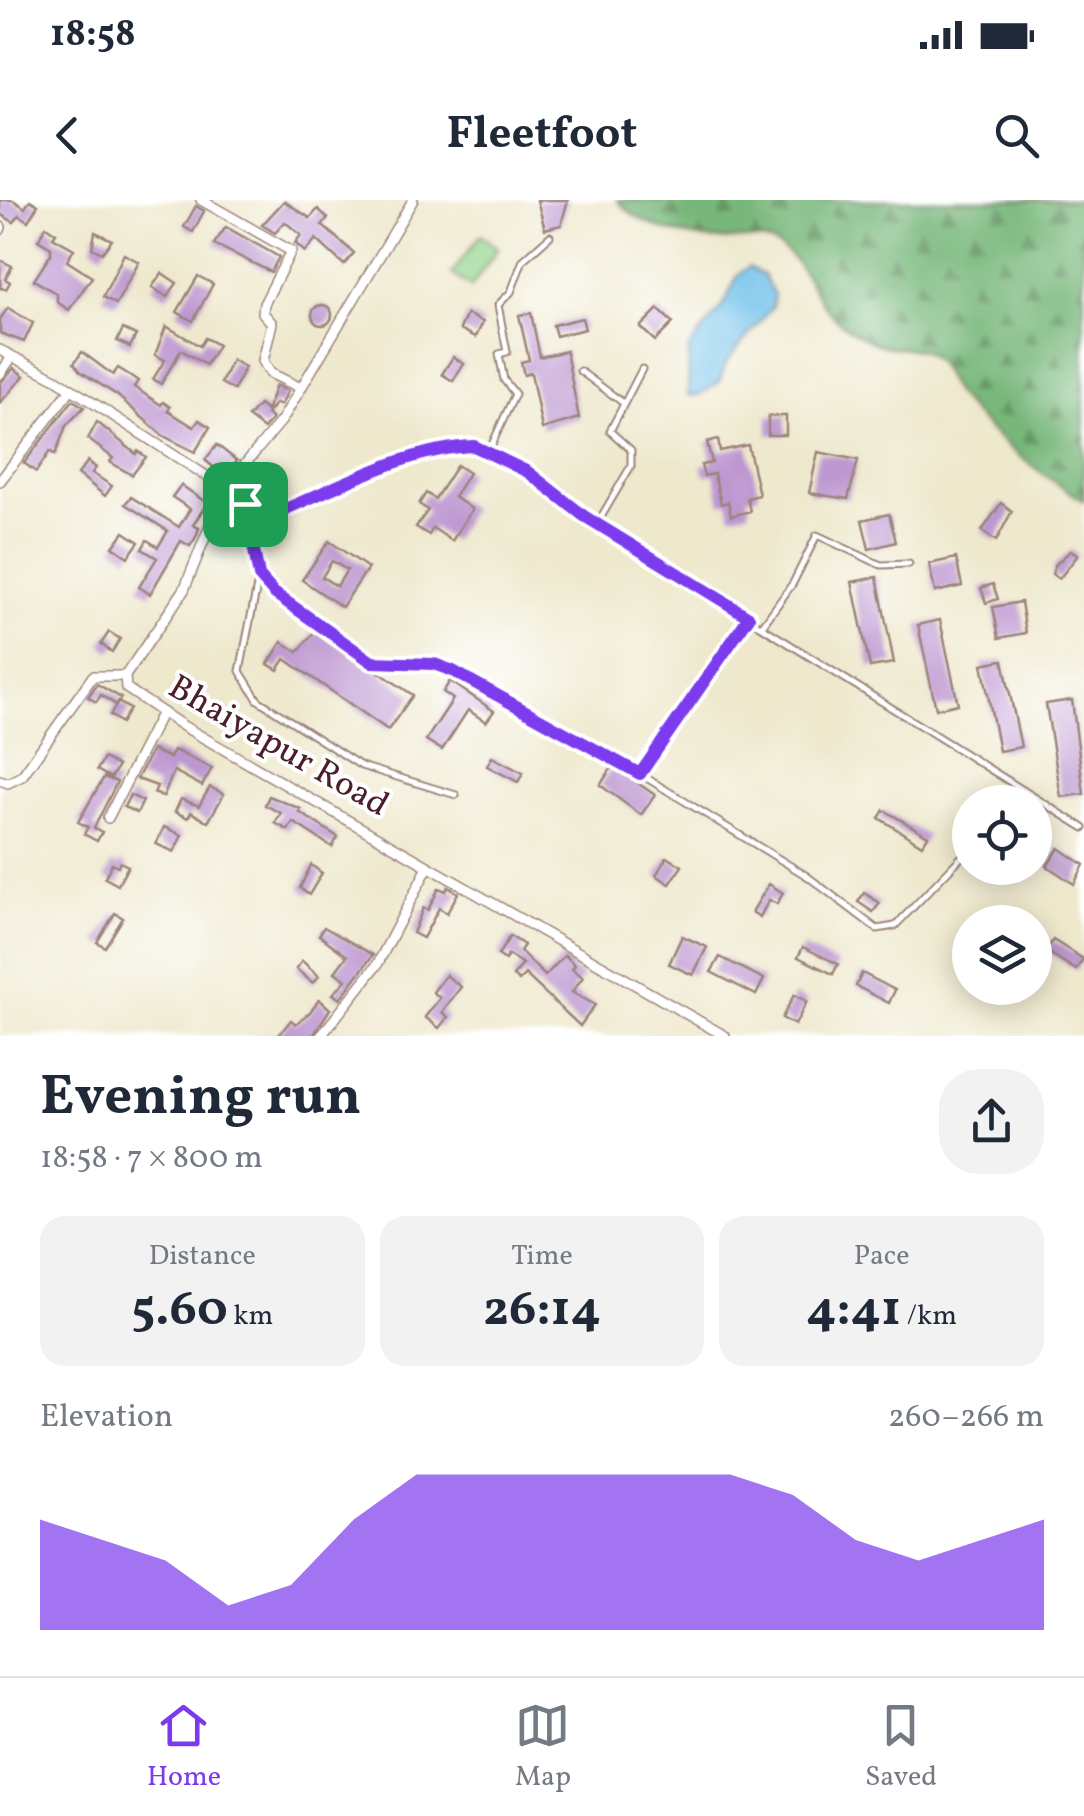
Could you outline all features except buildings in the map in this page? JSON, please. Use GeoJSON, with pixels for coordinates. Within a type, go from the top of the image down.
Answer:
{"type":"FeatureCollection","features":[{"type":"Feature","properties":{"kind":"street"},"geometry":{"type":"LineString","coordinates":[[201,200],[291,250],[264,304],[263,312],[272,323],[262,361],[270,373],[301,388]]}},
{"type":"Feature","properties":{"kind":"street","name":"Bhaiyapur Road"},"geometry":{"type":"LineString","coordinates":[[414,200],[282,420],[225,488],[184,590],[125,676],[126,688],[428,867],[725,1036]]}},
{"type":"Feature","properties":{"kind":"street"},"geometry":{"type":"LineString","coordinates":[[0,350],[71,389],[225,488]]}},
{"type":"Feature","properties":{"kind":"street"},"geometry":{"type":"LineString","coordinates":[[0,374],[12,356]]}},
{"type":"Feature","properties":{"kind":"street"},"geometry":{"type":"LineString","coordinates":[[0,480],[71,389]]}},
{"type":"Feature","properties":{"kind":"street"},"geometry":{"type":"LineString","coordinates":[[0,780],[8,783],[22,776],[93,676],[125,676]]}},
{"type":"Feature","properties":{"kind":"street"},"geometry":{"type":"LineString","coordinates":[[108,818],[162,712]]}},
{"type":"Feature","properties":{"kind":"street"},"geometry":{"type":"LineString","coordinates":[[321,1036],[377,965],[428,867]]}},
{"type":"Feature","properties":{"kind":"lane"},"geometry":{"type":"LineString","coordinates":[[488,453],[514,394],[498,364],[499,354],[507,352],[498,304],[511,292],[523,260],[550,236]]}},
{"type":"Feature","properties":{"kind":"lane"},"geometry":{"type":"LineString","coordinates":[[597,524],[631,466],[631,450],[610,431],[642,369]]}},
{"type":"Feature","properties":{"kind":"lane"},"geometry":{"type":"LineString","coordinates":[[580,371],[622,402]]}},
{"type":"Feature","properties":{"kind":"lane"},"geometry":{"type":"LineString","coordinates":[[225,488],[262,519],[319,492],[444,447],[474,446],[528,472],[597,524],[1015,785]]}},
{"type":"Feature","properties":{"kind":"lane"},"geometry":{"type":"LineString","coordinates":[[245,504],[259,576],[240,671],[258,700],[360,766],[456,795]]}},
{"type":"Feature","properties":{"kind":"lane"},"geometry":{"type":"LineString","coordinates":[[763,625],[794,583],[817,535],[880,564],[909,564]]}},
{"type":"Feature","properties":{"kind":"lane"},"geometry":{"type":"LineString","coordinates":[[259,576],[274,593],[372,662],[434,664],[453,671],[640,774],[807,876],[877,929],[895,926],[952,867]]}},
{"type":"Feature","properties":{"kind":"lane"},"geometry":{"type":"LineString","coordinates":[[640,774],[749,617]]}},
{"type":"Feature","properties":{"kind":"lane"},"geometry":{"type":"LineString","coordinates":[[1052,808],[1084,828]]}},
{"type":"Feature","properties":{"kind":"green space"},"geometry":{"type":"Polygon","coordinates":[[[617,200],[1084,200],[1084,501],[1033,466],[985,425],[956,394],[932,357],[917,350],[873,343],[842,324],[823,305],[796,261],[780,247],[763,240],[706,239],[669,231],[635,216],[617,200]]]}},
{"type":"Feature","properties":{"kind":"green space"},"geometry":{"type":"Polygon","coordinates":[[[480,235],[498,248],[471,287],[452,274],[480,235]]]}},
{"type":"Feature","properties":{"kind":"water"},"geometry":{"type":"Polygon","coordinates":[[[749,267],[764,276],[774,295],[772,307],[726,363],[719,383],[697,396],[688,395],[689,348],[725,303],[738,274],[749,267]]]}},
{"type":"Feature","properties":{"kind":"route"},"geometry":{"type":"LineString","coordinates":[[474,446],[528,472],[584,516],[749,617],[640,774],[453,671],[434,664],[390,666],[372,662],[274,593],[259,576],[245,504],[262,519],[319,492],[444,447],[474,446]]}}]}
